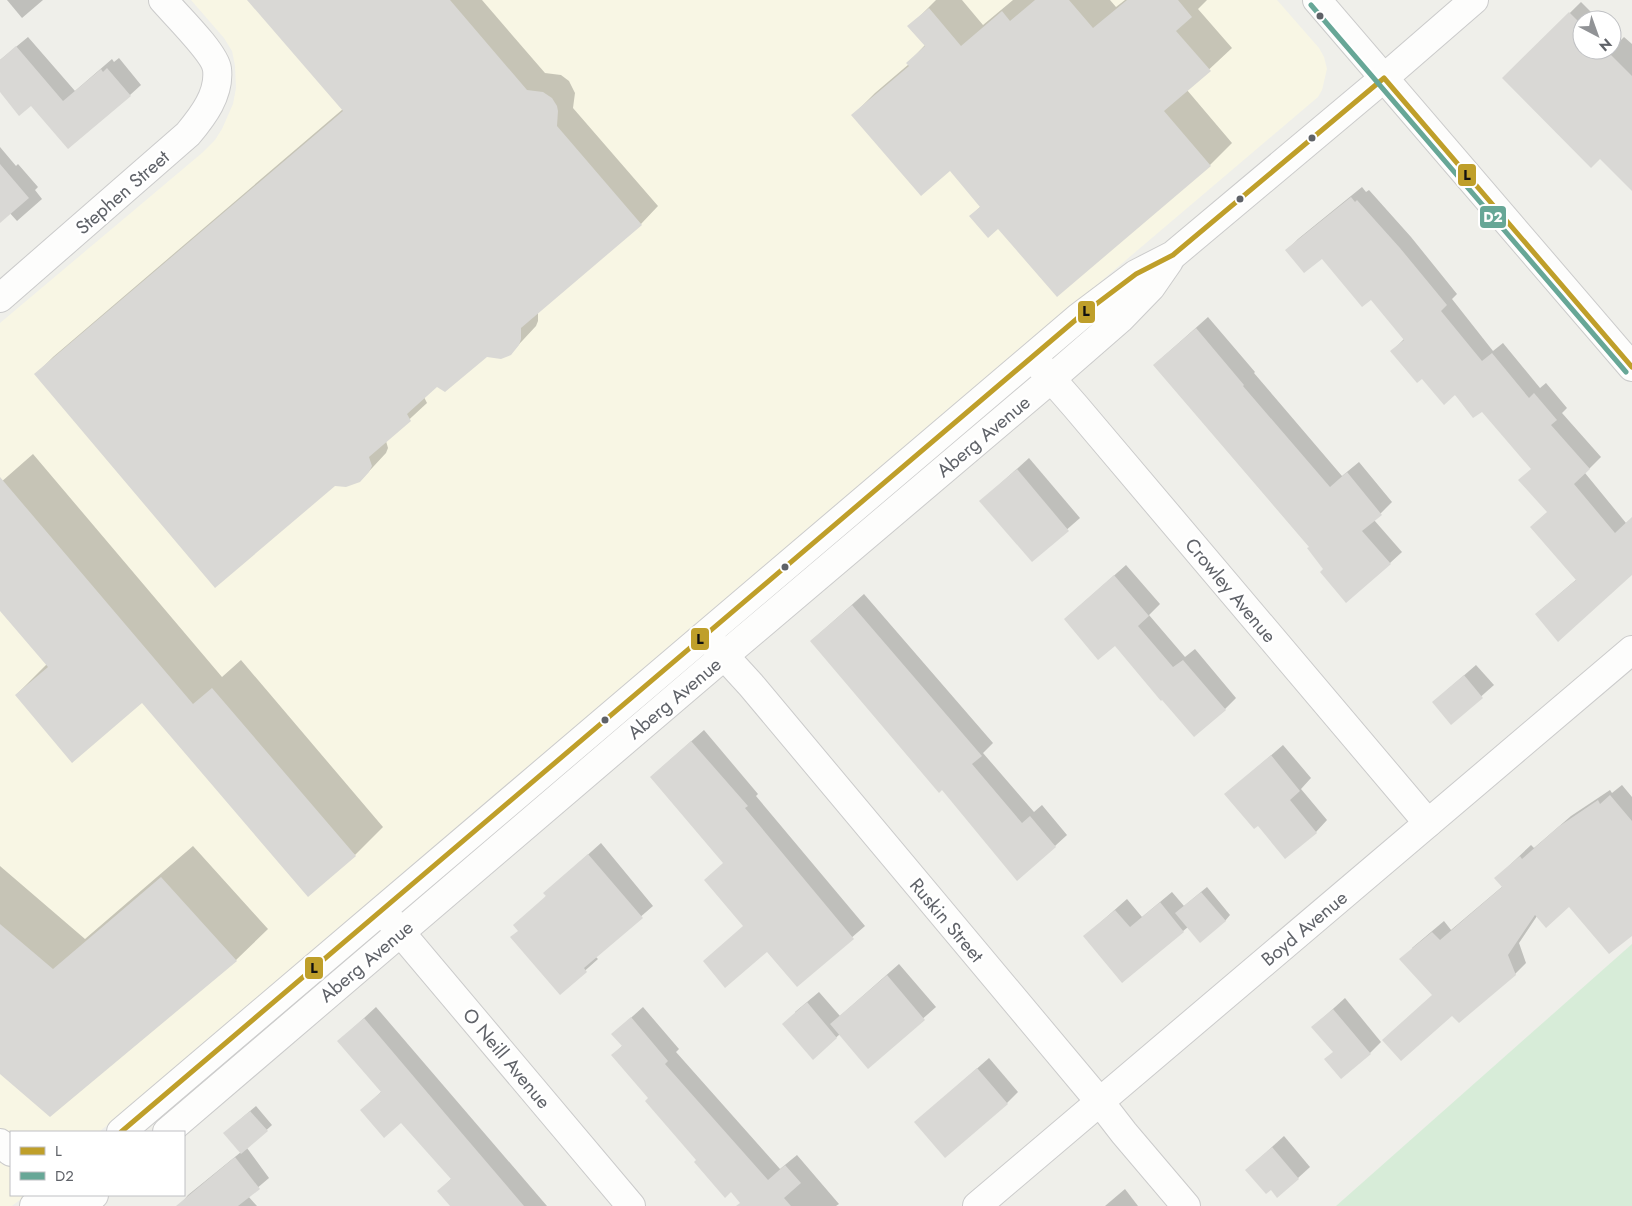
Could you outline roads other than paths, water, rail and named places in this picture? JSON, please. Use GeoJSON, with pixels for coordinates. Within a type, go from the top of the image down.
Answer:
{"type":"FeatureCollection","features":[{"type":"Feature","properties":{"kind":"street","name":"Stephen Street"},"geometry":{"type":"LineString","coordinates":[[0,298],[188,134],[201,118],[211,101],[217,84],[217,67],[209,53],[163,0]]}},
{"type":"Feature","properties":{"kind":"street"},"geometry":{"type":"LineString","coordinates":[[1317,0],[1632,367]]}},
{"type":"Feature","properties":{"kind":"street","name":"Aberg Avenue"},"geometry":{"type":"LineString","coordinates":[[122,1131],[1101,299],[1136,274],[1173,255],[1474,0]]}},
{"type":"Feature","properties":{"kind":"street","name":"Aberg Avenue"},"geometry":{"type":"LineString","coordinates":[[167,1131],[1120,319],[1151,286],[1173,255]]}},
{"type":"Feature","properties":{"kind":"street","name":"Crowley Avenue"},"geometry":{"type":"LineString","coordinates":[[1032,358],[1428,823]]}},
{"type":"Feature","properties":{"kind":"street","name":"Ruskin Street"},"geometry":{"type":"LineString","coordinates":[[706,635],[751,685],[1186,1206]]}},
{"type":"Feature","properties":{"kind":"street","name":"Boyd Avenue"},"geometry":{"type":"LineString","coordinates":[[977,1206],[1632,650]]}},
{"type":"Feature","properties":{"kind":"street","name":"O Neill Avenue"},"geometry":{"type":"LineString","coordinates":[[383,910],[631,1206]]}},
{"type":"Feature","properties":{"kind":"street"},"geometry":{"type":"LineString","coordinates":[[0,1143],[10,1151]]}},
{"type":"Feature","properties":{"kind":"street"},"geometry":{"type":"LineString","coordinates":[[34,1206],[46,1196]]}},
{"type":"Feature","properties":{"kind":"street"},"geometry":{"type":"LineString","coordinates":[[61,1196],[71,1206]]}},
{"type":"Feature","properties":{"kind":"street"},"geometry":{"type":"LineString","coordinates":[[80,1206],[93,1196]]}}]}
